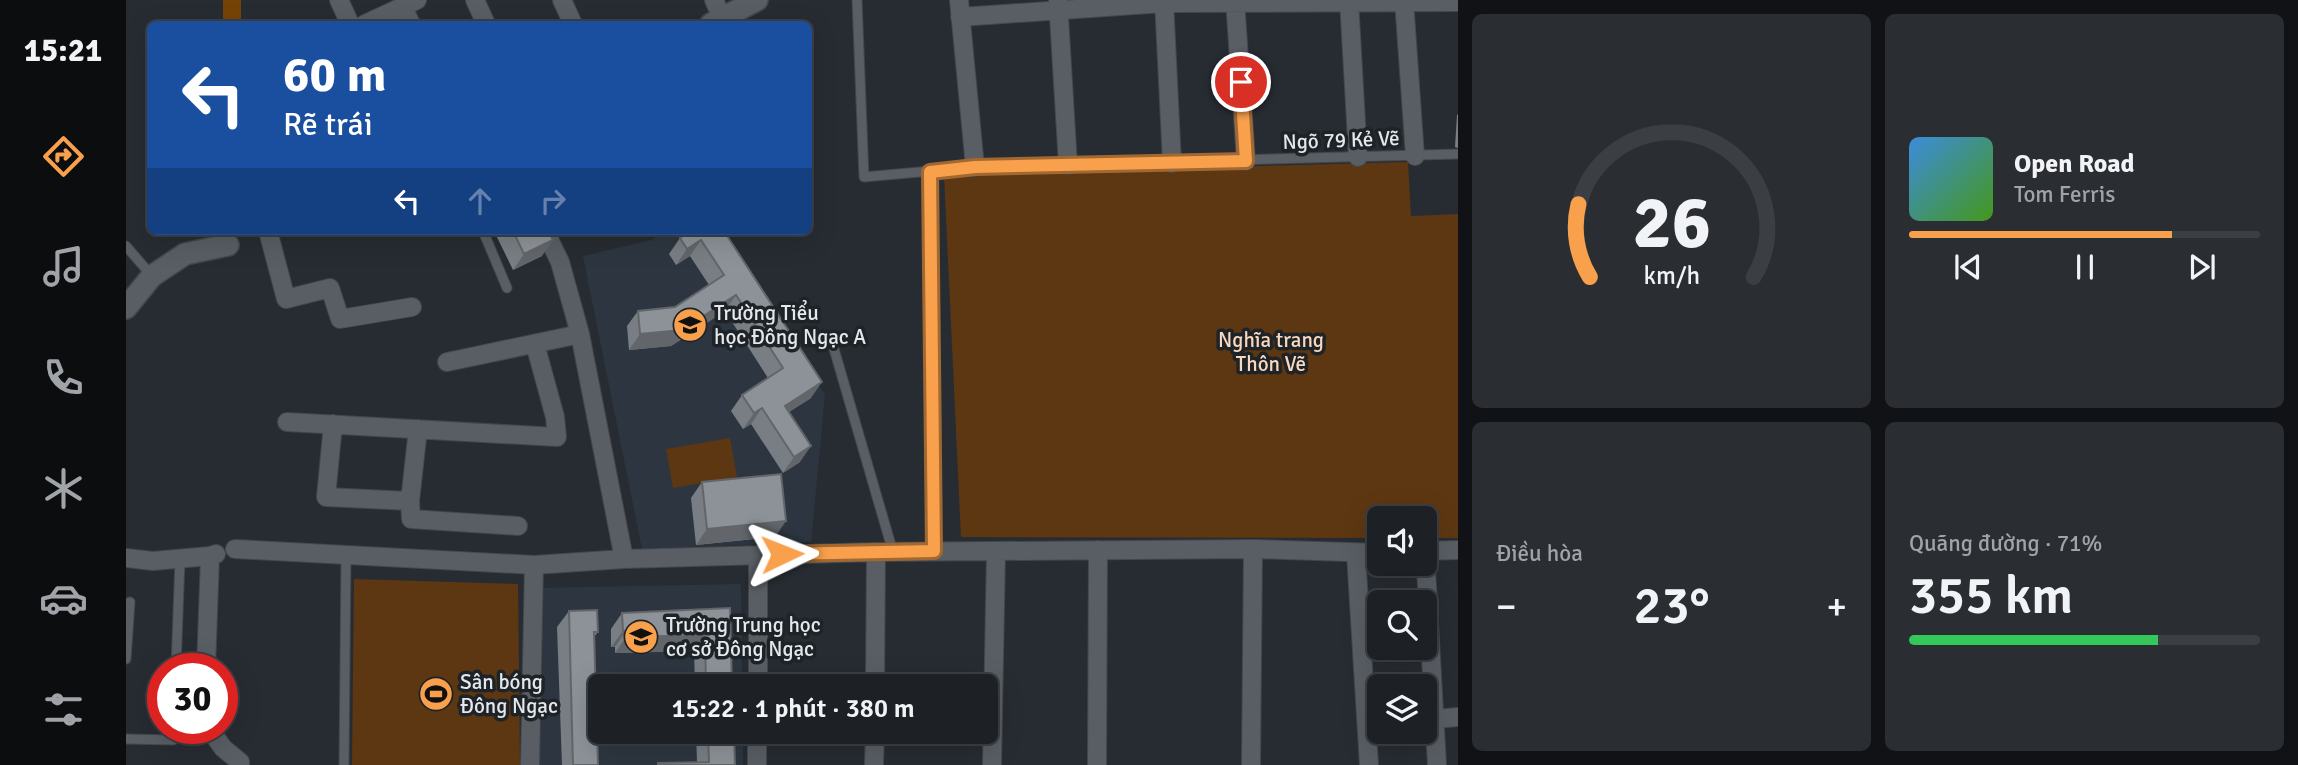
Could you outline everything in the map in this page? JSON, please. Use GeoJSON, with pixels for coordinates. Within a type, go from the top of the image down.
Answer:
{"type":"FeatureCollection","features":[{"type":"Feature","properties":{"kind":"main road"},"geometry":{"type":"LineString","coordinates":[[716,14],[757,0]]}},
{"type":"Feature","properties":{"kind":"main road"},"geometry":{"type":"LineString","coordinates":[[126,308],[152,276],[185,254],[228,244]]}},
{"type":"Feature","properties":{"kind":"street"},"geometry":{"type":"LineString","coordinates":[[339,0],[349,21]]}},
{"type":"Feature","properties":{"kind":"street"},"geometry":{"type":"LineString","coordinates":[[475,0],[485,21]]}},
{"type":"Feature","properties":{"kind":"street"},"geometry":{"type":"LineString","coordinates":[[562,0],[568,21]]}},
{"type":"Feature","properties":{"kind":"street"},"geometry":{"type":"LineString","coordinates":[[975,167],[960,8],[1164,1],[1458,2]]}},
{"type":"Feature","properties":{"kind":"street"},"geometry":{"type":"LineString","coordinates":[[1164,1],[1172,163]]}},
{"type":"Feature","properties":{"kind":"street"},"geometry":{"type":"LineString","coordinates":[[1235,1],[1246,161]]}},
{"type":"Feature","properties":{"kind":"street"},"geometry":{"type":"LineString","coordinates":[[1349,1],[1358,158]]}},
{"type":"Feature","properties":{"kind":"street"},"geometry":{"type":"LineString","coordinates":[[1404,1],[1415,156]]}},
{"type":"Feature","properties":{"kind":"street"},"geometry":{"type":"LineString","coordinates":[[371,21],[410,3],[411,21]]}},
{"type":"Feature","properties":{"kind":"street"},"geometry":{"type":"LineString","coordinates":[[1058,5],[1068,165]]}},
{"type":"Feature","properties":{"kind":"street"},"geometry":{"type":"LineString","coordinates":[[269,235],[286,299],[330,288],[340,318],[412,307]]}},
{"type":"Feature","properties":{"kind":"street"},"geometry":{"type":"LineString","coordinates":[[547,235],[560,262],[580,334],[624,559]]}},
{"type":"Feature","properties":{"kind":"street"},"geometry":{"type":"LineString","coordinates":[[447,362],[580,334]]}},
{"type":"Feature","properties":{"kind":"street"},"geometry":{"type":"LineString","coordinates":[[287,422],[557,437],[555,417],[535,344]]}},
{"type":"Feature","properties":{"kind":"street"},"geometry":{"type":"LineString","coordinates":[[333,424],[326,497],[410,501]]}},
{"type":"Feature","properties":{"kind":"street"},"geometry":{"type":"LineString","coordinates":[[418,429],[410,501],[411,519],[518,526]]}},
{"type":"Feature","properties":{"kind":"street"},"geometry":{"type":"LineString","coordinates":[[235,549],[534,565],[624,559],[934,551],[1253,549],[1367,554]]}},
{"type":"Feature","properties":{"kind":"street"},"geometry":{"type":"LineString","coordinates":[[1251,765],[1253,549]]}},
{"type":"Feature","properties":{"kind":"street"},"geometry":{"type":"LineString","coordinates":[[1097,765],[1098,550]]}},
{"type":"Feature","properties":{"kind":"street"},"geometry":{"type":"LineString","coordinates":[[1437,551],[1458,550]]}},
{"type":"Feature","properties":{"kind":"street"},"geometry":{"type":"LineString","coordinates":[[992,765],[996,551]]}},
{"type":"Feature","properties":{"kind":"street"},"geometry":{"type":"LineString","coordinates":[[876,674],[884,552]]}},
{"type":"Feature","properties":{"kind":"street"},"geometry":{"type":"LineString","coordinates":[[1356,554],[1368,674]]}},
{"type":"Feature","properties":{"kind":"street"},"geometry":{"type":"LineString","coordinates":[[126,558],[153,561],[213,555],[207,653]]}},
{"type":"Feature","properties":{"kind":"street"},"geometry":{"type":"LineString","coordinates":[[758,555],[758,674]]}},
{"type":"Feature","properties":{"kind":"street"},"geometry":{"type":"LineString","coordinates":[[530,765],[534,565]]}},
{"type":"Feature","properties":{"kind":"street"},"geometry":{"type":"LineString","coordinates":[[1426,576],[1428,674]]}},
{"type":"Feature","properties":{"kind":"street"},"geometry":{"type":"LineString","coordinates":[[1437,719],[1458,717]]}},
{"type":"Feature","properties":{"kind":"street"},"geometry":{"type":"LineString","coordinates":[[220,744],[240,765]]}},
{"type":"Feature","properties":{"kind":"street"},"geometry":{"type":"LineString","coordinates":[[757,744],[757,765]]}},
{"type":"Feature","properties":{"kind":"street"},"geometry":{"type":"LineString","coordinates":[[874,765],[875,744]]}},
{"type":"Feature","properties":{"kind":"street"},"geometry":{"type":"LineString","coordinates":[[1369,765],[1371,744]]}},
{"type":"Feature","properties":{"kind":"street"},"geometry":{"type":"LineString","coordinates":[[1433,744],[1437,765]]}},
{"type":"Feature","properties":{"kind":"lane","name":"Ngõ 79 Kẻ Vẽ"},"geometry":{"type":"LineString","coordinates":[[857,0],[864,177],[975,167],[1458,154]]}},
{"type":"Feature","properties":{"kind":"lane"},"geometry":{"type":"LineString","coordinates":[[930,172],[934,551]]}},
{"type":"Feature","properties":{"kind":"lane"},"geometry":{"type":"LineString","coordinates":[[484,235],[506,288]]}},
{"type":"Feature","properties":{"kind":"lane"},"geometry":{"type":"LineString","coordinates":[[126,246],[152,276]]}},
{"type":"Feature","properties":{"kind":"lane"},"geometry":{"type":"LineString","coordinates":[[832,342],[884,552]]}},
{"type":"Feature","properties":{"kind":"lane"},"geometry":{"type":"LineString","coordinates":[[344,765],[346,555]]}},
{"type":"Feature","properties":{"kind":"lane"},"geometry":{"type":"LineString","coordinates":[[177,653],[180,559]]}},
{"type":"Feature","properties":{"kind":"lane"},"geometry":{"type":"LineString","coordinates":[[126,659],[130,602]]}},
{"type":"Feature","properties":{"kind":"lane"},"geometry":{"type":"LineString","coordinates":[[126,739],[147,739]]}},
{"type":"Feature","properties":{"kind":"shaded area","name":"Trường Tiểu học Đông Ngạc A"},"geometry":{"type":"Polygon","coordinates":[[[659,235],[727,235],[825,395],[811,542],[642,549],[583,256],[651,240],[659,235]]]}},
{"type":"Feature","properties":{"kind":"shaded area","name":"Trường Trung học cơ sở Đông Ngạc"},"geometry":{"type":"Polygon","coordinates":[[[741,584],[742,674],[588,674],[588,744],[743,744],[743,765],[538,765],[541,588],[741,584]]]}},
{"type":"Feature","properties":{"kind":"green space","name":"Nghĩa trang Thôn Vẽ"},"geometry":{"type":"Polygon","coordinates":[[[1408,162],[1411,216],[1458,214],[1458,538],[1437,538],[1437,506],[1367,506],[1367,538],[961,537],[944,175],[1408,162]]]}},
{"type":"Feature","properties":{"kind":"green space"},"geometry":{"type":"Polygon","coordinates":[[[730,438],[737,477],[673,488],[666,449],[730,438]]]}},
{"type":"Feature","properties":{"kind":"green space","name":"Sân bóng Đông Ngạc"},"geometry":{"type":"Polygon","coordinates":[[[354,579],[518,584],[520,765],[352,765],[354,579]]]}},
{"type":"Feature","properties":{"kind":"building"},"geometry":{"type":"Polygon","coordinates":[[[515,235],[550,235],[553,240],[524,254],[515,235]]]}},
{"type":"Feature","properties":{"kind":"building"},"geometry":{"type":"Polygon","coordinates":[[[684,235],[727,235],[822,382],[785,406],[811,446],[794,457],[762,408],[754,413],[742,395],[783,368],[736,295],[682,330],[640,334],[638,311],[675,307],[724,275],[701,240],[687,249],[680,238],[684,235]]]}},
{"type":"Feature","properties":{"kind":"building"},"geometry":{"type":"Polygon","coordinates":[[[781,474],[786,521],[707,529],[702,482],[781,474]]]}},
{"type":"Feature","properties":{"kind":"building"},"geometry":{"type":"Polygon","coordinates":[[[730,608],[732,674],[706,674],[705,635],[626,637],[622,613],[730,608]]]}},
{"type":"Feature","properties":{"kind":"building"},"geometry":{"type":"Polygon","coordinates":[[[597,610],[598,632],[594,632],[595,674],[588,674],[588,744],[597,744],[598,765],[573,765],[569,611],[597,610]]]}},
{"type":"Feature","properties":{"kind":"building"},"geometry":{"type":"Polygon","coordinates":[[[708,744],[734,744],[735,765],[658,765],[658,763],[709,762],[708,744]]]}},
{"type":"Feature","properties":{"kind":"waterway"},"geometry":{"type":"LineString","coordinates":[[232,0],[232,21]]}},
{"type":"Feature","properties":{"kind":"place","name":"Trường Tiểu học Đông Ngạc A"},"geometry":{"type":"Point","coordinates":[690,325]}},
{"type":"Feature","properties":{"kind":"place","name":"Trường Trung học cơ sở Đông Ngạc"},"geometry":{"type":"Point","coordinates":[641,637]}},
{"type":"Feature","properties":{"kind":"place","name":"Sân bóng Đông Ngạc"},"geometry":{"type":"Point","coordinates":[436,694]}},
{"type":"Feature","properties":{"kind":"route"},"geometry":{"type":"LineString","coordinates":[[782,554],[934,551],[930,172],[975,167],[1246,161],[1241,82]]}}]}
